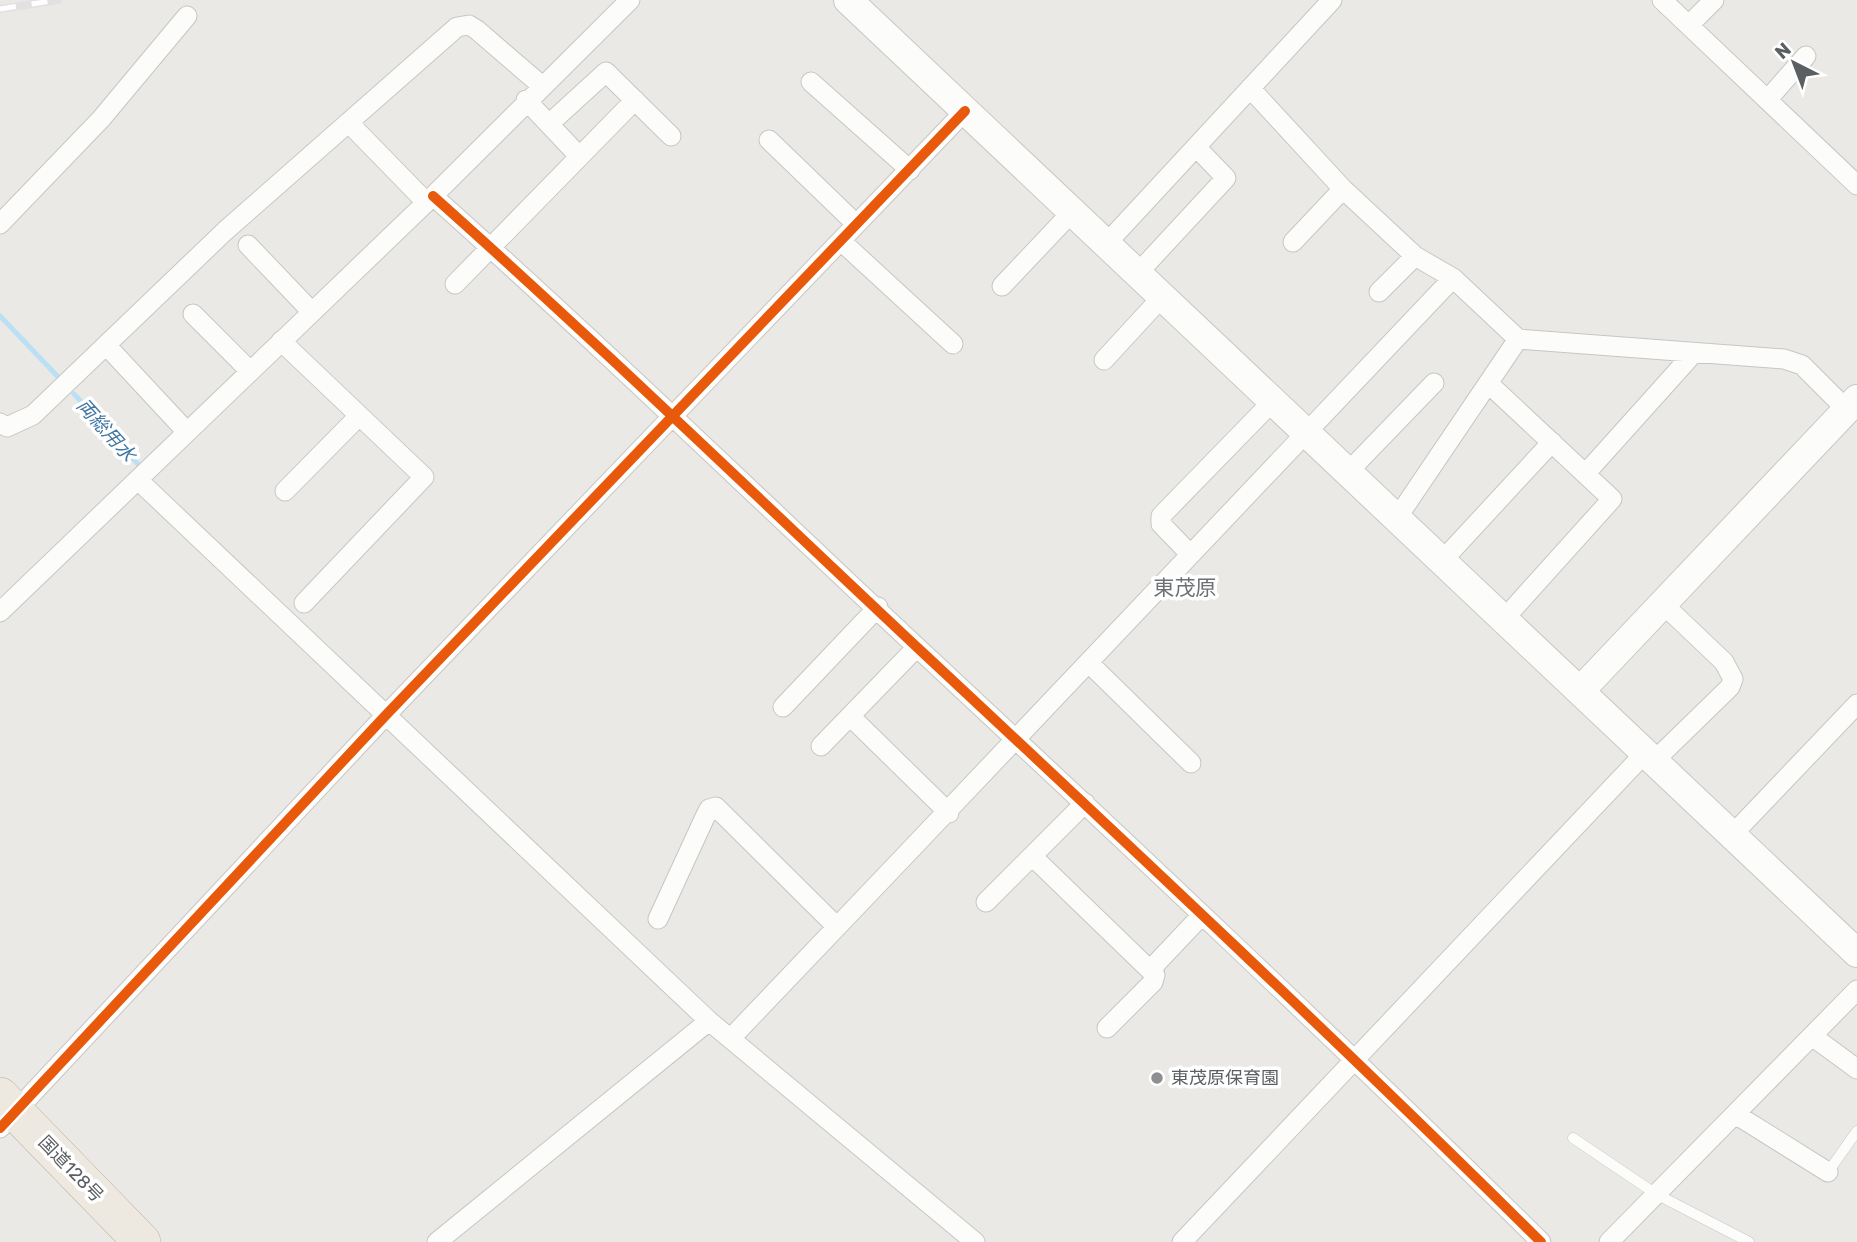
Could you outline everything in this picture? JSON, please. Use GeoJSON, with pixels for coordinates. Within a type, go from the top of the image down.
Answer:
{"type":"FeatureCollection","features":[{"type":"Feature","properties":{"kind":"highway","name":"国道128号"},"geometry":{"type":"LineString","coordinates":[[5,1112],[142,1242]]}},
{"type":"Feature","properties":{"kind":"street"},"geometry":{"type":"LineString","coordinates":[[0,612],[429,199],[526,100],[630,0]]}},
{"type":"Feature","properties":{"kind":"street"},"geometry":{"type":"LineString","coordinates":[[848,0],[1857,953]]}},
{"type":"Feature","properties":{"kind":"street"},"geometry":{"type":"LineString","coordinates":[[1105,244],[1332,0]]}},
{"type":"Feature","properties":{"kind":"street"},"geometry":{"type":"LineString","coordinates":[[1662,0],[1857,185]]}},
{"type":"Feature","properties":{"kind":"street"},"geometry":{"type":"LineString","coordinates":[[1689,25],[1714,0]]}},
{"type":"Feature","properties":{"kind":"street"},"geometry":{"type":"LineString","coordinates":[[0,224],[101,119],[187,16]]}},
{"type":"Feature","properties":{"kind":"street"},"geometry":{"type":"LineString","coordinates":[[0,423],[7,427],[33,415],[313,150],[349,124],[457,27],[469,25],[477,30],[542,86]]}},
{"type":"Feature","properties":{"kind":"street"},"geometry":{"type":"LineString","coordinates":[[1768,99],[1807,56]]}},
{"type":"Feature","properties":{"kind":"street"},"geometry":{"type":"LineString","coordinates":[[549,124],[606,72],[671,136]]}},
{"type":"Feature","properties":{"kind":"street"},"geometry":{"type":"LineString","coordinates":[[811,82],[910,170]]}},
{"type":"Feature","properties":{"kind":"street"},"geometry":{"type":"LineString","coordinates":[[1250,88],[1343,189],[1415,256],[1454,278],[1518,340],[1692,355],[1784,359],[1802,365],[1852,404],[1580,691]]}},
{"type":"Feature","properties":{"kind":"street"},"geometry":{"type":"LineString","coordinates":[[526,100],[579,156]]}},
{"type":"Feature","properties":{"kind":"street"},"geometry":{"type":"LineString","coordinates":[[455,284],[635,100]]}},
{"type":"Feature","properties":{"kind":"street"},"geometry":{"type":"LineString","coordinates":[[5,1112],[965,111]]}},
{"type":"Feature","properties":{"kind":"street"},"geometry":{"type":"LineString","coordinates":[[349,124],[429,199],[490,247],[675,416],[1355,1058],[1541,1242]]}},
{"type":"Feature","properties":{"kind":"street"},"geometry":{"type":"LineString","coordinates":[[769,139],[856,225]]}},
{"type":"Feature","properties":{"kind":"street"},"geometry":{"type":"LineString","coordinates":[[1137,274],[1226,178],[1197,148]]}},
{"type":"Feature","properties":{"kind":"street"},"geometry":{"type":"LineString","coordinates":[[1293,242],[1343,189]]}},
{"type":"Feature","properties":{"kind":"street"},"geometry":{"type":"LineString","coordinates":[[1002,286],[1072,212]]}},
{"type":"Feature","properties":{"kind":"street"},"geometry":{"type":"LineString","coordinates":[[841,240],[953,344]]}},
{"type":"Feature","properties":{"kind":"street"},"geometry":{"type":"LineString","coordinates":[[248,245],[311,312]]}},
{"type":"Feature","properties":{"kind":"street"},"geometry":{"type":"LineString","coordinates":[[1379,292],[1415,256]]}},
{"type":"Feature","properties":{"kind":"street"},"geometry":{"type":"LineString","coordinates":[[731,1038],[1091,665],[1191,554],[1454,278]]}},
{"type":"Feature","properties":{"kind":"street"},"geometry":{"type":"LineString","coordinates":[[1104,360],[1162,297]]}},
{"type":"Feature","properties":{"kind":"street"},"geometry":{"type":"LineString","coordinates":[[193,314],[250,371]]}},
{"type":"Feature","properties":{"kind":"street"},"geometry":{"type":"LineString","coordinates":[[1397,519],[1518,340]]}},
{"type":"Feature","properties":{"kind":"street"},"geometry":{"type":"LineString","coordinates":[[281,341],[424,477],[304,603]]}},
{"type":"Feature","properties":{"kind":"street"},"geometry":{"type":"LineString","coordinates":[[106,345],[187,432]]}},
{"type":"Feature","properties":{"kind":"street"},"geometry":{"type":"LineString","coordinates":[[1586,473],[1692,355]]}},
{"type":"Feature","properties":{"kind":"street"},"geometry":{"type":"LineString","coordinates":[[1348,472],[1434,383]]}},
{"type":"Feature","properties":{"kind":"street"},"geometry":{"type":"LineString","coordinates":[[1489,384],[1612,499],[1504,619]]}},
{"type":"Feature","properties":{"kind":"street"},"geometry":{"type":"LineString","coordinates":[[1191,554],[1161,524],[1161,516],[1273,401]]}},
{"type":"Feature","properties":{"kind":"street"},"geometry":{"type":"LineString","coordinates":[[285,491],[359,416]]}},
{"type":"Feature","properties":{"kind":"street"},"geometry":{"type":"LineString","coordinates":[[1442,561],[1552,442]]}},
{"type":"Feature","properties":{"kind":"street"},"geometry":{"type":"LineString","coordinates":[[138,480],[709,1021],[975,1242]]}},
{"type":"Feature","properties":{"kind":"street"},"geometry":{"type":"LineString","coordinates":[[1182,1242],[1355,1058],[1649,757],[1730,687],[1734,679],[1724,663],[1663,604]]}},
{"type":"Feature","properties":{"kind":"street"},"geometry":{"type":"LineString","coordinates":[[783,707],[878,607]]}},
{"type":"Feature","properties":{"kind":"street"},"geometry":{"type":"LineString","coordinates":[[821,746],[917,647]]}},
{"type":"Feature","properties":{"kind":"street"},"geometry":{"type":"LineString","coordinates":[[1091,665],[1191,763]]}},
{"type":"Feature","properties":{"kind":"street"},"geometry":{"type":"LineString","coordinates":[[1732,835],[1857,704]]}},
{"type":"Feature","properties":{"kind":"street"},"geometry":{"type":"LineString","coordinates":[[851,717],[949,813]]}},
{"type":"Feature","properties":{"kind":"street"},"geometry":{"type":"LineString","coordinates":[[986,902],[1085,803]]}},
{"type":"Feature","properties":{"kind":"street"},"geometry":{"type":"LineString","coordinates":[[658,919],[709,809],[716,807],[836,927]]}},
{"type":"Feature","properties":{"kind":"street"},"geometry":{"type":"LineString","coordinates":[[1032,856],[1155,975],[1153,982],[1107,1028]]}},
{"type":"Feature","properties":{"kind":"street"},"geometry":{"type":"LineString","coordinates":[[1150,970],[1202,915]]}},
{"type":"Feature","properties":{"kind":"street"},"geometry":{"type":"LineString","coordinates":[[1609,1242],[1857,990]]}},
{"type":"Feature","properties":{"kind":"street"},"geometry":{"type":"LineString","coordinates":[[437,1242],[709,1021]]}},
{"type":"Feature","properties":{"kind":"street"},"geometry":{"type":"LineString","coordinates":[[1812,1036],[1857,1069]]}},
{"type":"Feature","properties":{"kind":"street"},"geometry":{"type":"LineString","coordinates":[[1735,1114],[1829,1172]]}},
{"type":"Feature","properties":{"kind":"lane"},"geometry":{"type":"LineString","coordinates":[[1829,1172],[1857,1131]]}},
{"type":"Feature","properties":{"kind":"lane"},"geometry":{"type":"LineString","coordinates":[[1573,1138],[1656,1194],[1749,1242]]}},
{"type":"Feature","properties":{"kind":"waterway","name":"両総用水"},"geometry":{"type":"LineString","coordinates":[[0,316],[61,380]]}},
{"type":"Feature","properties":{"kind":"waterway","name":"両総用水"},"geometry":{"type":"LineString","coordinates":[[74,394],[139,465]]}},
{"type":"Feature","properties":{"kind":"railway"},"geometry":{"type":"LineString","coordinates":[[0,9],[58,0]]}},
{"type":"Feature","properties":{"kind":"cycle path"},"geometry":{"type":"LineString","coordinates":[[0,1128],[386,715],[965,111]]}},
{"type":"Feature","properties":{"kind":"cycle path"},"geometry":{"type":"LineString","coordinates":[[433,196],[1155,870],[1541,1242]]}},
{"type":"Feature","properties":{"kind":"place","name":"東茂原保育園"},"geometry":{"type":"Point","coordinates":[1157,1078]}},
{"type":"Feature","properties":{"kind":"district","name":"東茂原"},"geometry":{"type":"Point","coordinates":[1185,587]}}]}
